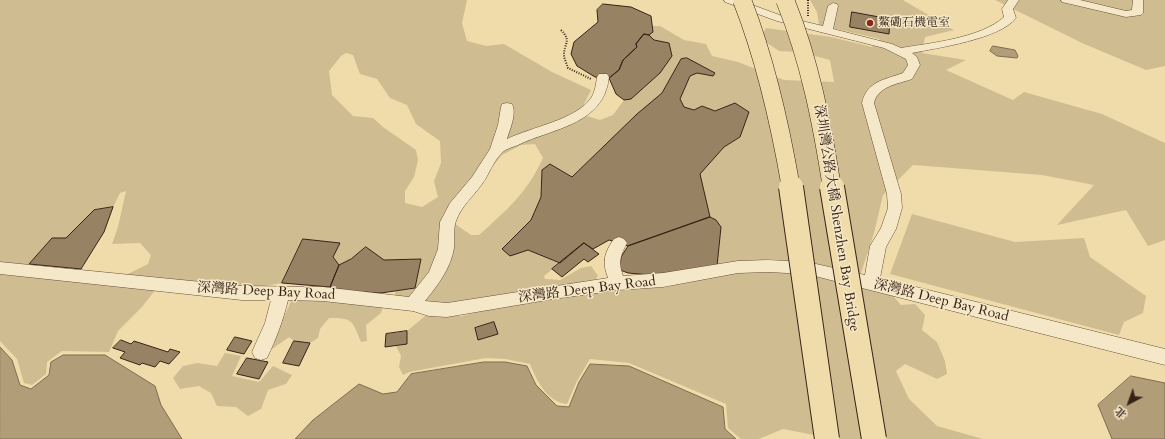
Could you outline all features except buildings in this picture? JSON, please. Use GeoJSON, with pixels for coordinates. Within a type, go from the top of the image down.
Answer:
{"type":"FeatureCollection","features":[{"type":"Feature","properties":{"kind":"highway"},"geometry":{"type":"LineString","coordinates":[[742,0],[763,59],[782,136],[795,209],[827,439]]}},
{"type":"Feature","properties":{"kind":"highway","name":"深圳灣公路大橋 Shenzhen Bay Bridge"},"geometry":{"type":"LineString","coordinates":[[785,0],[801,39],[816,97],[874,439]]}},
{"type":"Feature","properties":{"kind":"street"},"geometry":{"type":"LineString","coordinates":[[729,0],[766,14],[888,46],[911,57],[914,65],[908,76],[877,87],[870,94],[868,103],[894,194],[895,208],[888,229],[878,246],[871,283]]}},
{"type":"Feature","properties":{"kind":"street"},"geometry":{"type":"LineString","coordinates":[[901,51],[963,39],[1007,23],[1010,18],[1007,9],[1014,0]]}},
{"type":"Feature","properties":{"kind":"street"},"geometry":{"type":"LineString","coordinates":[[1066,0],[1126,14],[1137,13],[1138,0]]}},
{"type":"Feature","properties":{"kind":"street"},"geometry":{"type":"LineString","coordinates":[[827,31],[833,6]]}},
{"type":"Feature","properties":{"kind":"street"},"geometry":{"type":"LineString","coordinates":[[497,149],[524,136],[556,125],[575,116],[592,105],[600,93],[602,81]]}},
{"type":"Feature","properties":{"kind":"street"},"geometry":{"type":"LineString","coordinates":[[414,304],[436,275],[446,250],[448,222],[457,203],[477,181],[497,149],[505,125],[507,107]]}},
{"type":"Feature","properties":{"kind":"street"},"geometry":{"type":"LineString","coordinates":[[618,283],[610,264],[612,253],[619,243]]}},
{"type":"Feature","properties":{"kind":"street","name":"深灣路 Deep Bay Road"},"geometry":{"type":"LineString","coordinates":[[0,268],[242,293],[323,294],[414,304],[429,309],[447,310],[553,292],[618,283],[663,280],[738,267],[768,266],[807,268],[1165,357]]}},
{"type":"Feature","properties":{"kind":"street"},"geometry":{"type":"LineString","coordinates":[[261,352],[274,323],[281,294]]}},
{"type":"Feature","properties":{"kind":"path"},"geometry":{"type":"LineString","coordinates":[[561,30],[566,35],[567,42],[564,55],[568,68],[602,81]]}},
{"type":"Feature","properties":{"kind":"shaded area"},"geometry":{"type":"Polygon","coordinates":[[[0,0],[467,0],[462,23],[467,41],[486,46],[504,44],[552,72],[591,90],[584,104],[587,116],[600,120],[613,115],[624,100],[672,56],[669,43],[654,40],[649,35],[653,32],[652,26],[660,26],[684,40],[706,44],[712,56],[738,62],[784,80],[834,82],[830,60],[800,52],[779,51],[760,38],[766,28],[831,37],[872,47],[880,39],[819,25],[817,12],[810,0],[903,0],[954,30],[925,37],[922,53],[966,60],[946,70],[1013,100],[1024,92],[1102,114],[1165,143],[1165,240],[1148,246],[1126,210],[1057,225],[1094,185],[1042,175],[913,165],[883,195],[874,233],[861,273],[822,265],[770,259],[717,266],[721,227],[710,217],[700,174],[724,147],[740,137],[749,112],[735,103],[715,111],[702,106],[694,110],[684,107],[680,99],[690,76],[697,73],[713,76],[715,73],[687,58],[681,59],[662,93],[572,177],[550,164],[542,170],[541,197],[531,220],[502,249],[528,250],[560,263],[544,276],[545,279],[560,280],[581,268],[591,266],[598,276],[594,281],[486,300],[449,304],[415,301],[395,296],[395,291],[415,288],[421,259],[384,260],[366,247],[351,259],[339,265],[333,257],[339,243],[303,239],[282,283],[258,287],[230,286],[164,279],[142,307],[118,331],[109,352],[62,351],[47,362],[46,374],[32,385],[24,383],[17,359],[0,341],[0,0]],[[346,53],[341,56],[329,71],[332,95],[353,116],[373,118],[383,127],[416,150],[418,160],[414,177],[405,191],[405,203],[422,207],[438,197],[434,181],[441,163],[440,141],[416,124],[407,105],[390,98],[377,79],[360,74],[353,55],[346,53]],[[535,144],[521,145],[502,155],[461,204],[455,224],[471,235],[479,235],[507,209],[523,191],[537,170],[543,158],[535,144]],[[126,191],[120,193],[113,207],[94,210],[66,238],[52,238],[29,264],[126,275],[148,264],[151,255],[140,243],[112,244],[118,227],[126,191]]]}},
{"type":"Feature","properties":{"kind":"shaded area"},"geometry":{"type":"Polygon","coordinates":[[[995,0],[1165,0],[1165,66],[1146,70],[1082,43],[995,0]]]}},
{"type":"Feature","properties":{"kind":"shaded area"},"geometry":{"type":"Polygon","coordinates":[[[993,46],[1015,50],[1018,56],[1017,58],[997,56],[990,51],[993,46]]]}},
{"type":"Feature","properties":{"kind":"shaded area"},"geometry":{"type":"Polygon","coordinates":[[[912,214],[1015,242],[1084,238],[1090,257],[1146,296],[1143,313],[1124,322],[1119,335],[890,274],[912,214]]]}},
{"type":"Feature","properties":{"kind":"shaded area"},"geometry":{"type":"Polygon","coordinates":[[[768,270],[807,272],[888,290],[901,305],[915,304],[925,315],[922,330],[937,342],[945,361],[947,374],[937,379],[905,364],[896,371],[909,399],[937,426],[983,439],[835,439],[783,429],[759,439],[741,439],[728,428],[726,404],[629,363],[590,359],[577,381],[567,404],[548,395],[540,384],[530,364],[505,359],[486,358],[409,372],[403,375],[399,367],[401,356],[396,346],[407,344],[407,331],[425,316],[462,316],[491,308],[596,292],[667,287],[738,272],[768,270]]]}},
{"type":"Feature","properties":{"kind":"shaded area"},"geometry":{"type":"Polygon","coordinates":[[[292,299],[320,299],[384,305],[381,313],[366,325],[367,341],[361,342],[356,329],[351,322],[343,319],[329,318],[320,329],[318,338],[310,343],[294,341],[289,337],[272,349],[269,345],[276,334],[292,299]]]}},
{"type":"Feature","properties":{"kind":"shaded area"},"geometry":{"type":"Polygon","coordinates":[[[0,347],[12,360],[20,385],[31,389],[49,375],[51,362],[63,355],[105,355],[155,386],[161,405],[182,439],[0,439],[0,347]]]}},
{"type":"Feature","properties":{"kind":"shaded area"},"geometry":{"type":"Polygon","coordinates":[[[225,353],[241,356],[232,376],[259,382],[273,366],[292,375],[286,384],[268,390],[261,409],[248,416],[236,407],[217,406],[211,393],[199,386],[180,389],[173,378],[183,366],[197,363],[217,366],[225,353]]]}},
{"type":"Feature","properties":{"kind":"shaded area"},"geometry":{"type":"Polygon","coordinates":[[[484,362],[505,362],[527,366],[536,385],[557,406],[569,407],[579,382],[590,364],[629,366],[723,407],[725,429],[736,439],[295,439],[313,420],[359,384],[383,394],[397,392],[411,374],[484,362]]]}},
{"type":"Feature","properties":{"kind":"shaded area"},"geometry":{"type":"Polygon","coordinates":[[[1131,376],[1165,383],[1165,439],[1112,439],[1098,405],[1131,376]]]}},
{"type":"Feature","properties":{"kind":"place","name":"鰲磡石機電室"},"geometry":{"type":"Point","coordinates":[870,23]}}]}
